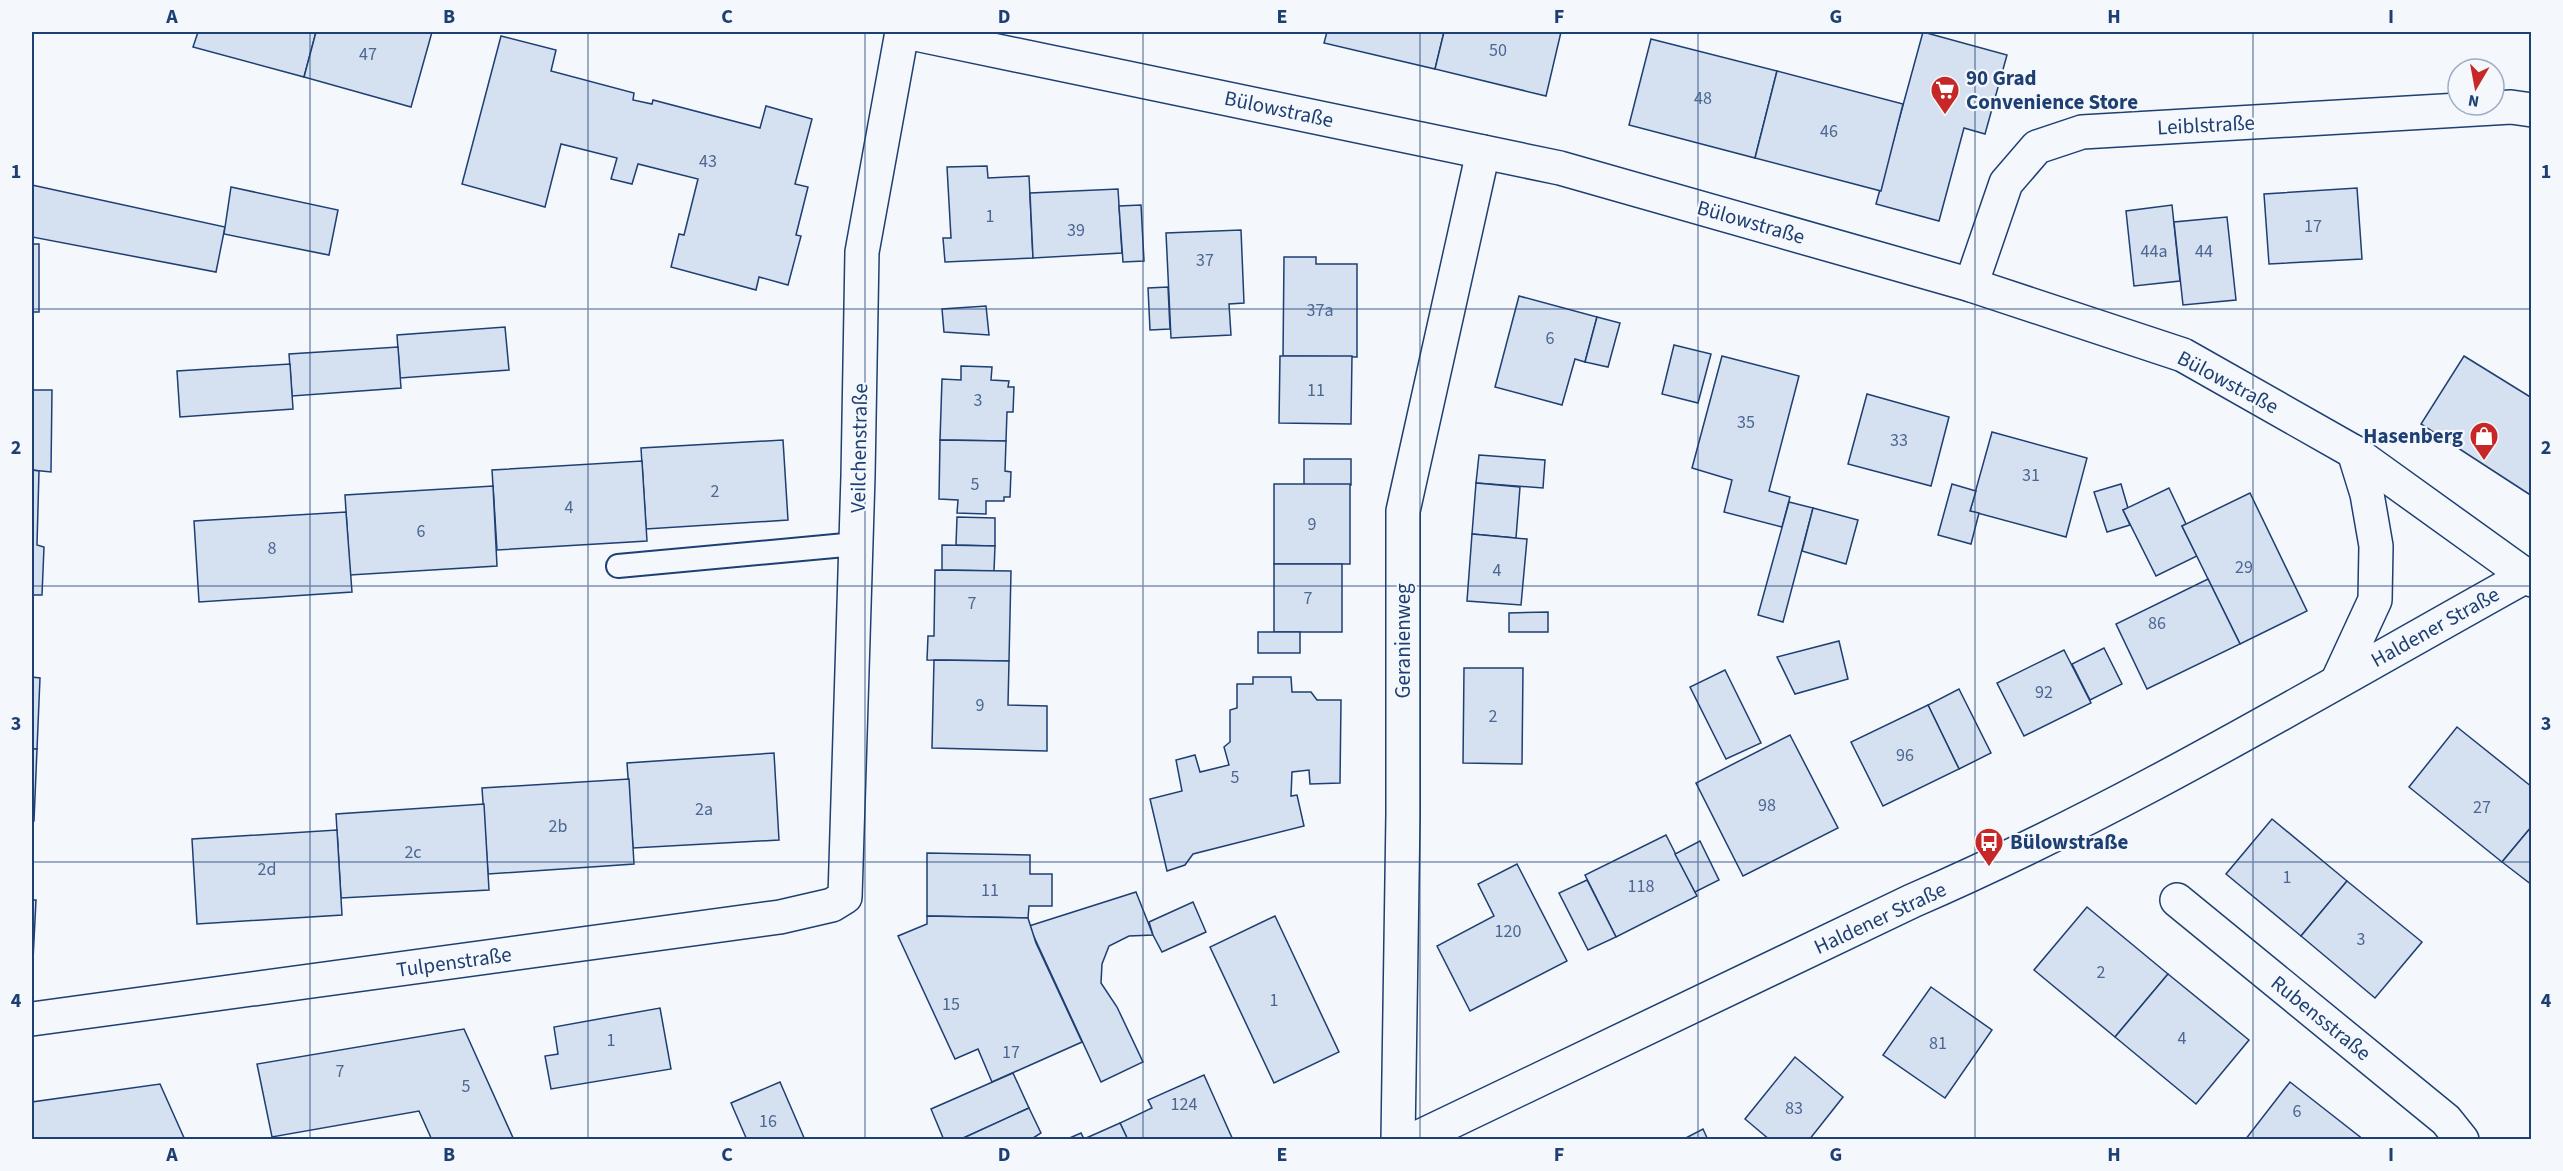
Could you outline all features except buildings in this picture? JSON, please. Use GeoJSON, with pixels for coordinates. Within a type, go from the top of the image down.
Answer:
{"type":"FeatureCollection","features":[{"type":"Feature","properties":{"kind":"street","name":"Bülowstraße"},"geometry":{"type":"LineString","coordinates":[[904,32],[1560,168],[1971,285],[2183,355],[2354,452],[2530,577]]}},
{"type":"Feature","properties":{"kind":"street","name":"Veilchenstraße"},"geometry":{"type":"LineString","coordinates":[[847,868],[862,252],[904,32]]}},
{"type":"Feature","properties":{"kind":"street","name":"Leiblstraße"},"geometry":{"type":"LineString","coordinates":[[1971,285],[2006,183],[2037,147],[2082,132],[2511,108],[2532,110]]}},
{"type":"Feature","properties":{"kind":"street","name":"Geranienweg"},"geometry":{"type":"LineString","coordinates":[[1398,1140],[1403,814],[1403,511],[1483,152]]}},
{"type":"Feature","properties":{"kind":"street","name":"Haldener Straße"},"geometry":{"type":"LineString","coordinates":[[2338,680],[2375,600],[2376,546],[2367,494],[2354,452]]}},
{"type":"Feature","properties":{"kind":"street","name":"Haldener Straße"},"geometry":{"type":"LineString","coordinates":[[1413,1140],[1901,906],[1989,868],[2269,721],[2338,680],[2530,577]]}},
{"type":"Feature","properties":{"kind":"street","name":"Tulpenstraße"},"geometry":{"type":"LineString","coordinates":[[32,1019],[780,917],[832,905],[845,897],[847,868]]}},
{"type":"Feature","properties":{"kind":"street","name":"Rubensstraße"},"geometry":{"type":"LineString","coordinates":[[2177,900],[2446,1120],[2462,1140]]}},
{"type":"Feature","properties":{"kind":"lane"},"geometry":{"type":"LineString","coordinates":[[618,566],[856,544]]}},
{"type":"Feature","properties":{"kind":"place","name":"90 Grad Convenience Store"},"geometry":{"type":"Point","coordinates":[1945,116]}},
{"type":"Feature","properties":{"kind":"place","name":"Hasenberg"},"geometry":{"type":"Point","coordinates":[2484,462]}},
{"type":"Feature","properties":{"kind":"place","name":"Bülowstraße"},"geometry":{"type":"Point","coordinates":[1989,868]}}]}
